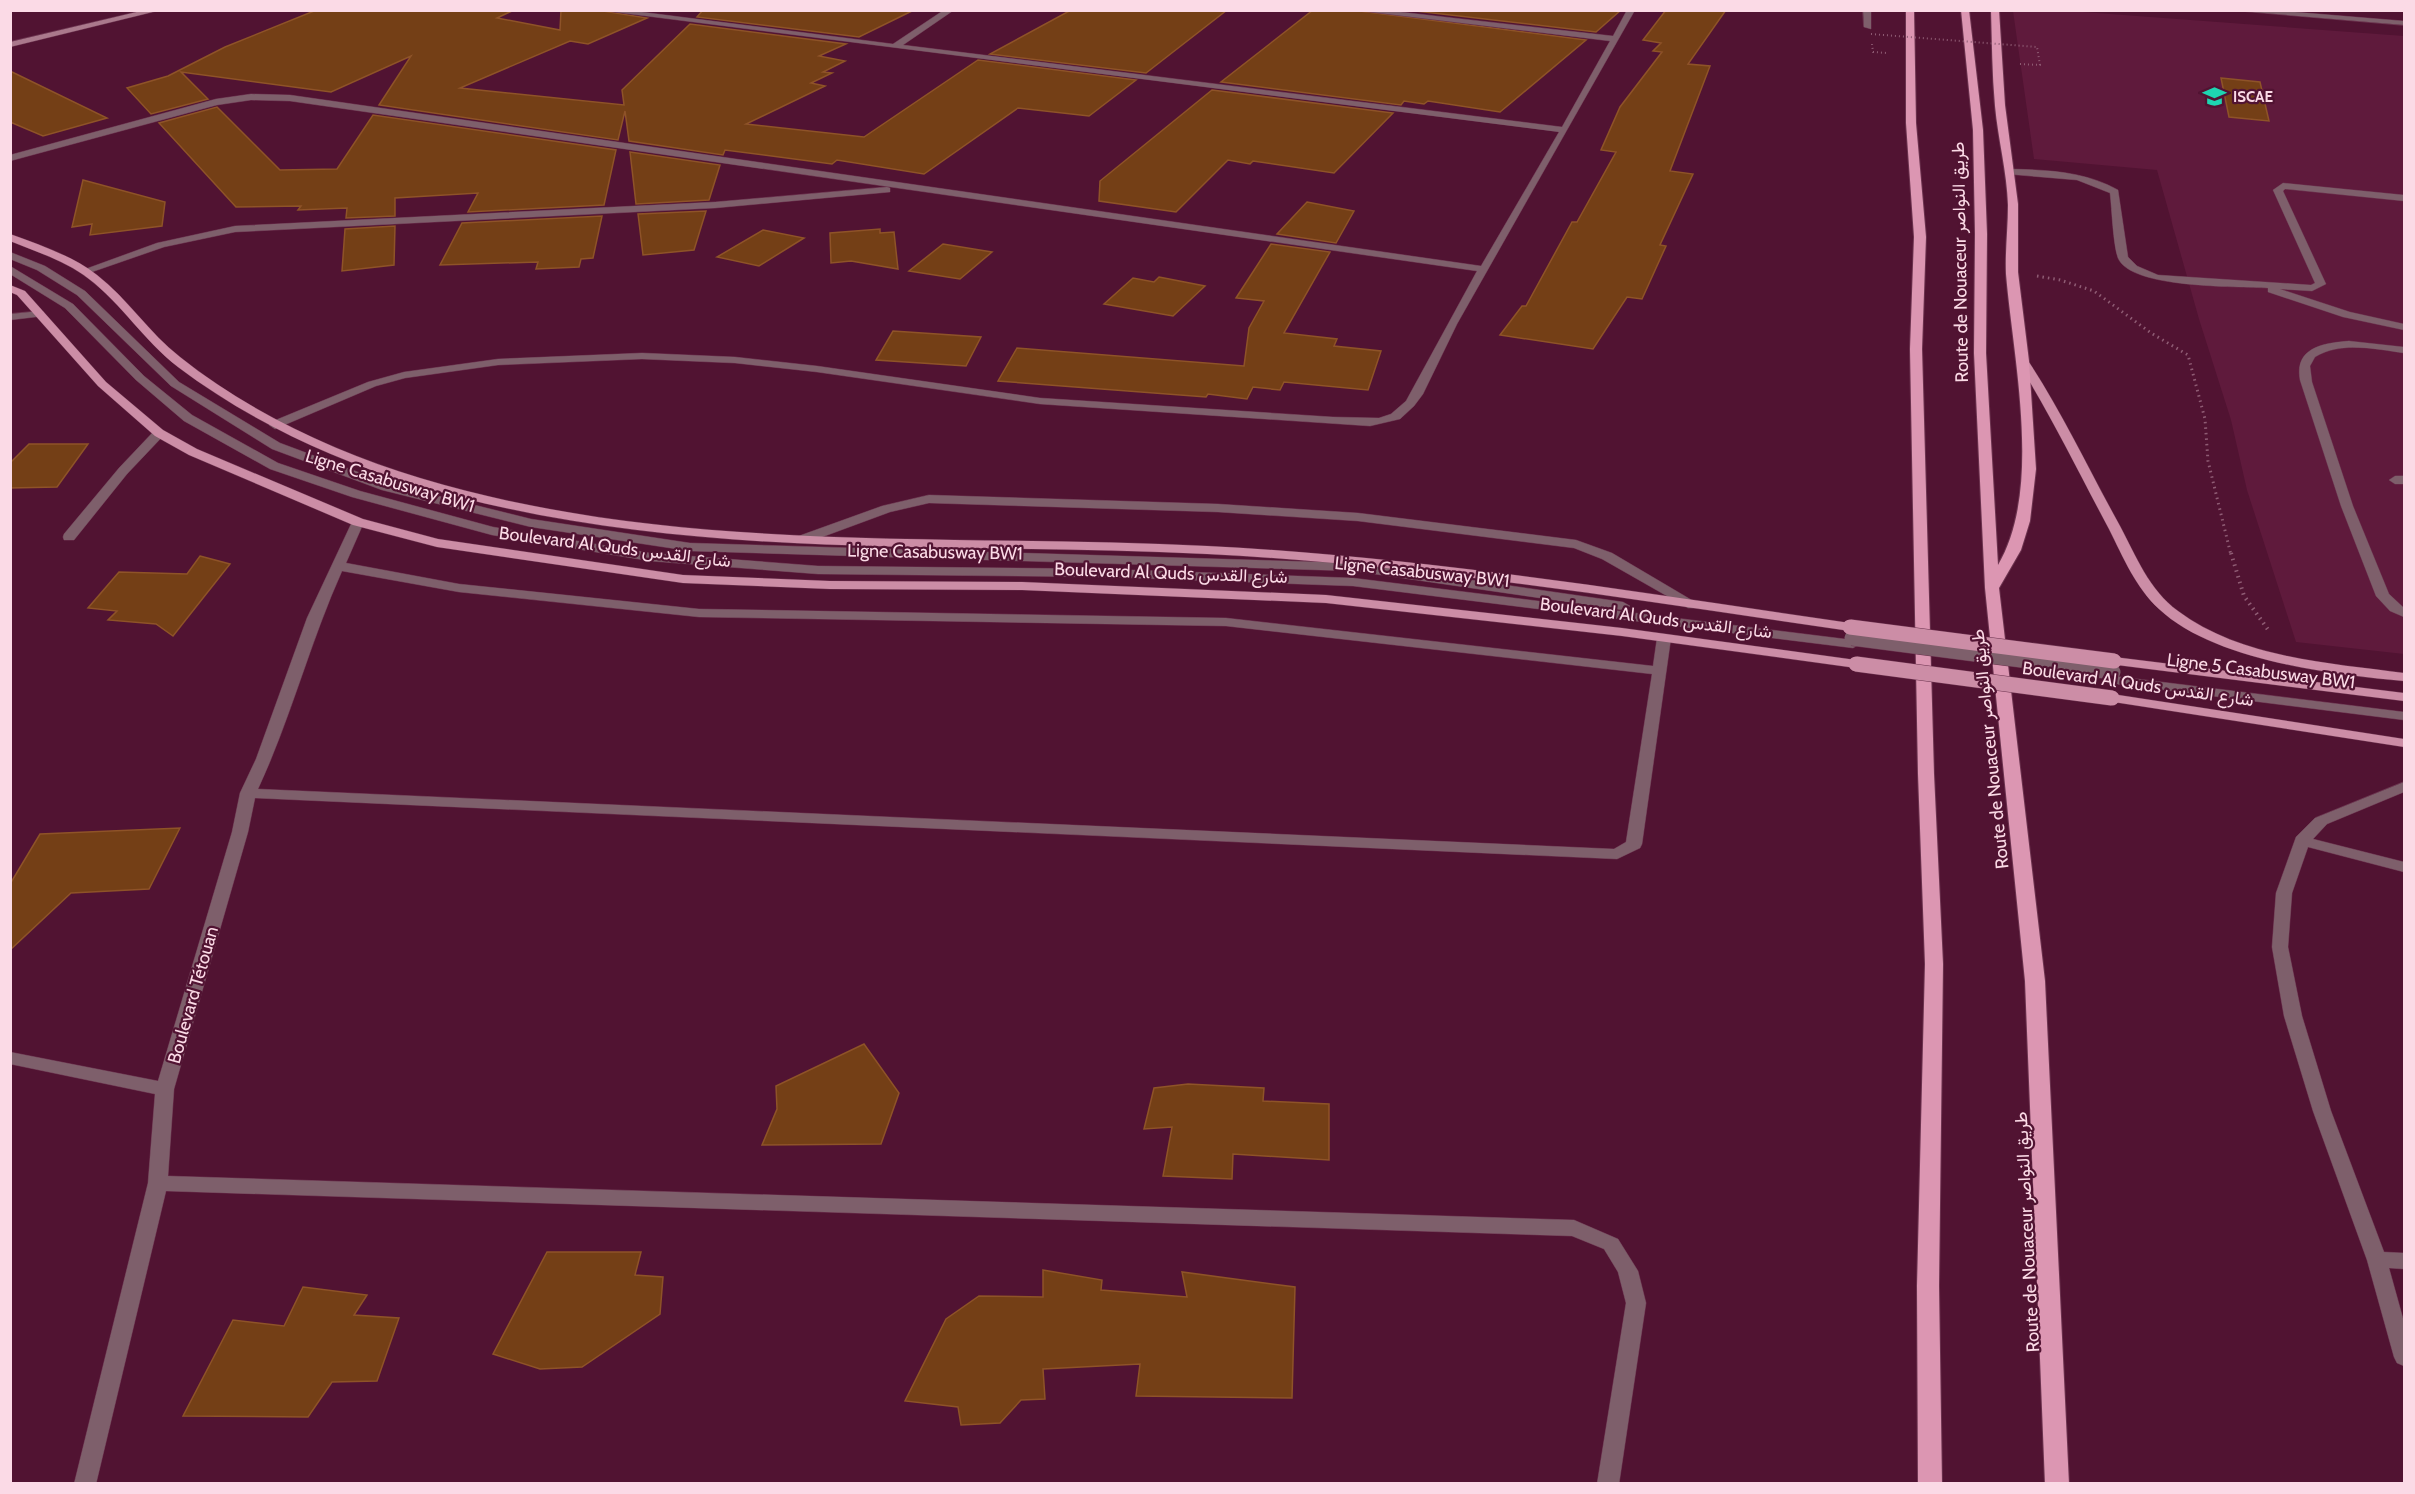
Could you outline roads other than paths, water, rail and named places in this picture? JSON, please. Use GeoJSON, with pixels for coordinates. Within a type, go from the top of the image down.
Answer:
{"type":"FeatureCollection","features":[{"type":"Feature","properties":{"kind":"highway"},"geometry":{"type":"LineString","coordinates":[[1910,10],[1911,123],[1920,237],[1916,348],[1926,774],[1934,964],[1928,1286],[1930,1484]]}},
{"type":"Feature","properties":{"kind":"highway","name":"Route de Nouaceur طريق النواصر"},"geometry":{"type":"LineString","coordinates":[[1965,10],[1978,130],[1981,234],[1980,353],[1992,588],[2035,981],[2057,1484]]}},
{"type":"Feature","properties":{"kind":"highway"},"geometry":{"type":"LineString","coordinates":[[1992,588],[2014,550],[2023,521],[2029,469],[2023,362],[2012,273],[2013,204],[2000,105],[1995,10]]}},
{"type":"Feature","properties":{"kind":"main road"},"geometry":{"type":"LineString","coordinates":[[10,45],[157,10]]}},
{"type":"Feature","properties":{"kind":"main road","name":"Boulevard Al Quds شارع القدس"},"geometry":{"type":"LineString","coordinates":[[10,237],[85,271],[98,280],[152,338],[178,361],[275,425],[329,449],[419,482],[525,508],[623,524],[736,536],[874,544],[1209,550],[1364,562],[1693,605],[1852,636]]}},
{"type":"Feature","properties":{"kind":"main road","name":"Boulevard Al Quds شارع القدس"},"geometry":{"type":"LineString","coordinates":[[10,288],[21,293],[102,384],[159,433],[193,452],[358,522],[437,543],[683,579],[830,585],[1034,587],[1326,599],[1664,638],[2112,699],[2404,743]]}},
{"type":"Feature","properties":{"kind":"main road"},"geometry":{"type":"LineString","coordinates":[[2023,362],[2051,406],[2070,448],[2138,572],[2152,594],[2174,615],[2203,631],[2263,654],[2404,677]]}},
{"type":"Feature","properties":{"kind":"main road","name":"Boulevard Al Quds شارع القدس"},"geometry":{"type":"LineString","coordinates":[[2113,671],[2404,697]]}},
{"type":"Feature","properties":{"kind":"street"},"geometry":{"type":"LineString","coordinates":[[603,10],[1564,130]]}},
{"type":"Feature","properties":{"kind":"street"},"geometry":{"type":"LineString","coordinates":[[894,47],[950,10]]}},
{"type":"Feature","properties":{"kind":"street"},"geometry":{"type":"LineString","coordinates":[[1358,10],[1615,39]]}},
{"type":"Feature","properties":{"kind":"street"},"geometry":{"type":"LineString","coordinates":[[275,425],[372,384],[404,375],[498,362],[642,356],[735,360],[817,369],[1040,401],[1369,423],[1391,420],[1405,410],[1416,396],[1448,331],[1631,10]]}},
{"type":"Feature","properties":{"kind":"street"},"geometry":{"type":"LineString","coordinates":[[1867,10],[1870,31]]}},
{"type":"Feature","properties":{"kind":"street"},"geometry":{"type":"LineString","coordinates":[[2232,10],[2404,23]]}},
{"type":"Feature","properties":{"kind":"street"},"geometry":{"type":"LineString","coordinates":[[10,158],[216,102],[272,97],[1483,269]]}},
{"type":"Feature","properties":{"kind":"street"},"geometry":{"type":"LineString","coordinates":[[2009,172],[2076,177],[2094,181],[2115,192],[2123,257],[2127,264],[2144,274],[2157,278],[2312,288],[2321,284],[2278,190],[2283,186],[2404,198]]}},
{"type":"Feature","properties":{"kind":"street"},"geometry":{"type":"LineString","coordinates":[[85,271],[161,245],[235,229],[725,204],[914,188]]}},
{"type":"Feature","properties":{"kind":"street","name":"Ligne Casabusway BW1"},"geometry":{"type":"LineString","coordinates":[[10,255],[41,268],[81,293],[174,384],[276,446],[386,487],[531,523],[690,547],[1354,567],[2113,671]]}},
{"type":"Feature","properties":{"kind":"street","name":"Ligne Casabusway BW1"},"geometry":{"type":"LineString","coordinates":[[10,269],[69,306],[140,378],[188,418],[274,466],[356,494],[492,531],[650,557],[818,570],[1106,573],[1353,582],[1852,636]]}},
{"type":"Feature","properties":{"kind":"street"},"geometry":{"type":"LineString","coordinates":[[2258,284],[2347,315],[2404,327]]}},
{"type":"Feature","properties":{"kind":"street"},"geometry":{"type":"LineString","coordinates":[[10,317],[40,314]]}},
{"type":"Feature","properties":{"kind":"street"},"geometry":{"type":"LineString","coordinates":[[2404,350],[2356,345],[2326,346],[2312,352],[2304,365],[2306,382],[2347,506],[2383,596],[2404,613]]}},
{"type":"Feature","properties":{"kind":"street"},"geometry":{"type":"LineString","coordinates":[[69,537],[123,471],[159,433]]}},
{"type":"Feature","properties":{"kind":"street"},"geometry":{"type":"LineString","coordinates":[[801,540],[893,507],[928,500],[1218,508],[1358,517],[1576,544],[1607,556],[1693,605]]}},
{"type":"Feature","properties":{"kind":"street","name":"Boulevard Tétouan"},"geometry":{"type":"LineString","coordinates":[[85,1484],[158,1183],[165,1089],[234,854],[248,794],[264,759],[314,618],[358,522]]}},
{"type":"Feature","properties":{"kind":"street"},"geometry":{"type":"LineString","coordinates":[[338,566],[459,588],[699,613],[1226,622],[1659,671]]}},
{"type":"Feature","properties":{"kind":"street"},"geometry":{"type":"LineString","coordinates":[[248,794],[1617,854],[1634,844],[1664,638]]}},
{"type":"Feature","properties":{"kind":"street","name":"Ligne 5 Casabusway BW1"},"geometry":{"type":"LineString","coordinates":[[2113,671],[2404,709]]}},
{"type":"Feature","properties":{"kind":"street","name":"Ligne 5 Casabusway BW1"},"geometry":{"type":"LineString","coordinates":[[2113,671],[2404,716]]}},
{"type":"Feature","properties":{"kind":"street"},"geometry":{"type":"LineString","coordinates":[[2404,787],[2321,821],[2302,842],[2284,893],[2280,947],[2293,1016],[2322,1111],[2377,1260],[2404,1357]]}},
{"type":"Feature","properties":{"kind":"street"},"geometry":{"type":"LineString","coordinates":[[2302,842],[2404,867]]}},
{"type":"Feature","properties":{"kind":"street"},"geometry":{"type":"LineString","coordinates":[[10,1058],[165,1089]]}},
{"type":"Feature","properties":{"kind":"street"},"geometry":{"type":"LineString","coordinates":[[158,1183],[1574,1228],[1611,1244],[1628,1271],[1636,1303],[1608,1484]]}},
{"type":"Feature","properties":{"kind":"street"},"geometry":{"type":"LineString","coordinates":[[2377,1260],[2404,1261]]}},
{"type":"Feature","properties":{"kind":"place","name":"ISCAE"},"geometry":{"type":"Point","coordinates":[2215,97]}}]}
